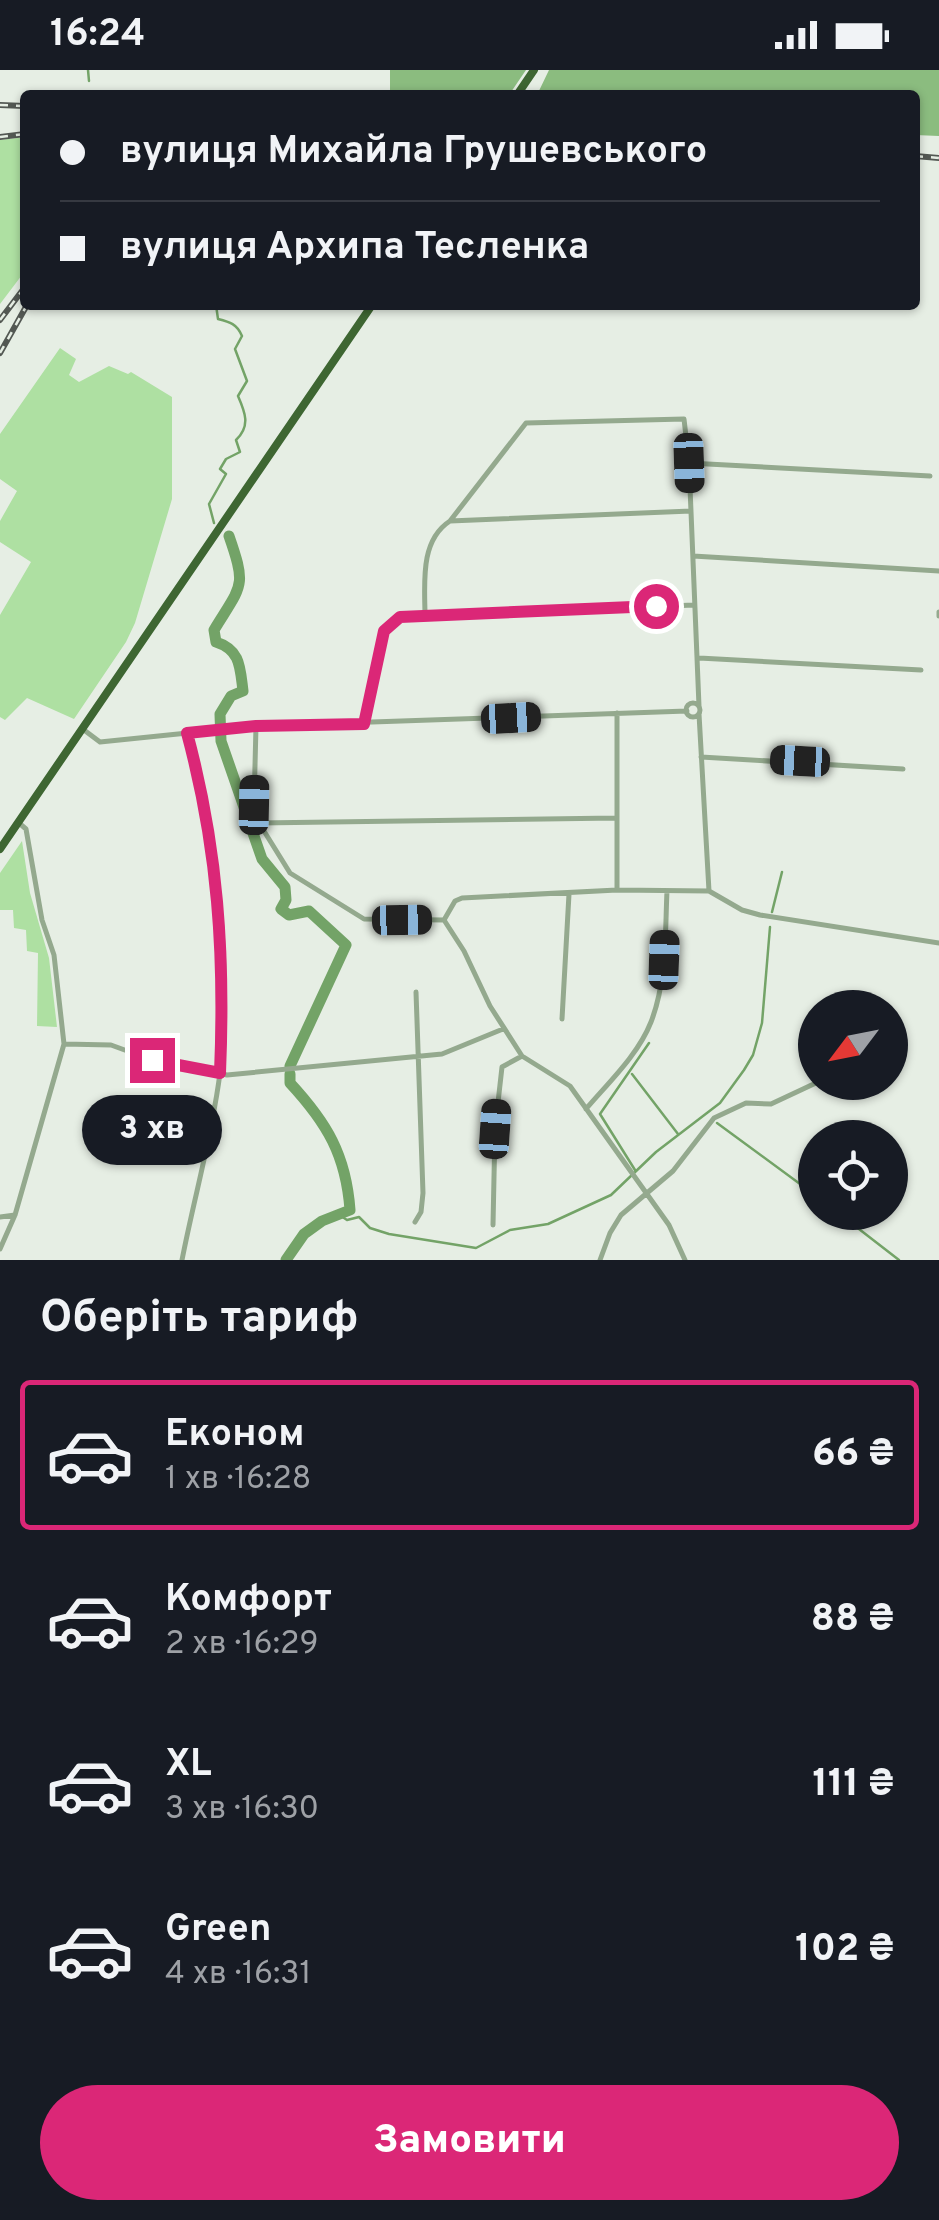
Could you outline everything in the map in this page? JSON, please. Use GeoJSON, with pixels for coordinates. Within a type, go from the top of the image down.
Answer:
{"type":"FeatureCollection","features":[{"type":"Feature","properties":{"kind":"highway"},"geometry":{"type":"LineString","coordinates":[[0,850],[369,310]]}},
{"type":"Feature","properties":{"kind":"street"},"geometry":{"type":"LineString","coordinates":[[425,617],[425,560],[440,530],[526,423],[684,418],[709,890]]}},
{"type":"Feature","properties":{"kind":"street"},"geometry":{"type":"LineString","coordinates":[[689,463],[930,476]]}},
{"type":"Feature","properties":{"kind":"street"},"geometry":{"type":"LineString","coordinates":[[450,521],[691,511]]}},
{"type":"Feature","properties":{"kind":"street"},"geometry":{"type":"LineString","coordinates":[[693,556],[939,571]]}},
{"type":"Feature","properties":{"kind":"street"},"geometry":{"type":"LineString","coordinates":[[364,724],[384,631],[400,617],[694,605]]}},
{"type":"Feature","properties":{"kind":"street"},"geometry":{"type":"LineString","coordinates":[[699,658],[920,670]]}},
{"type":"Feature","properties":{"kind":"street"},"geometry":{"type":"LineString","coordinates":[[686,711],[692,703],[699,710]]}},
{"type":"Feature","properties":{"kind":"street"},"geometry":{"type":"LineString","coordinates":[[84,730],[100,742],[256,726],[617,712],[686,711],[692,717],[699,710]]}},
{"type":"Feature","properties":{"kind":"street"},"geometry":{"type":"LineString","coordinates":[[617,712],[617,890]]}},
{"type":"Feature","properties":{"kind":"street"},"geometry":{"type":"LineString","coordinates":[[256,726],[254,805],[259,823],[290,873],[364,919],[444,920]]}},
{"type":"Feature","properties":{"kind":"street"},"geometry":{"type":"LineString","coordinates":[[182,1260],[220,1073],[222,960],[215,864],[187,733]]}},
{"type":"Feature","properties":{"kind":"street"},"geometry":{"type":"LineString","coordinates":[[701,757],[904,769]]}},
{"type":"Feature","properties":{"kind":"street"},"geometry":{"type":"LineString","coordinates":[[259,823],[616,818]]}},
{"type":"Feature","properties":{"kind":"street"},"geometry":{"type":"LineString","coordinates":[[0,1249],[15,1215],[64,1044],[54,955],[42,920],[26,829],[18,823]]}},
{"type":"Feature","properties":{"kind":"street"},"geometry":{"type":"LineString","coordinates":[[444,920],[455,901],[462,898],[709,890],[750,912],[939,944]]}},
{"type":"Feature","properties":{"kind":"street"},"geometry":{"type":"LineString","coordinates":[[586,1109],[634,1051],[651,1021],[664,960],[666,891]]}},
{"type":"Feature","properties":{"kind":"street"},"geometry":{"type":"LineString","coordinates":[[562,1019],[569,894]]}},
{"type":"Feature","properties":{"kind":"street"},"geometry":{"type":"LineString","coordinates":[[444,920],[522,1056],[560,1077],[586,1109],[669,1225],[686,1260]]}},
{"type":"Feature","properties":{"kind":"street"},"geometry":{"type":"LineString","coordinates":[[415,1222],[422,1212],[423,1193],[416,992]]}},
{"type":"Feature","properties":{"kind":"street"},"geometry":{"type":"LineString","coordinates":[[64,1044],[111,1045],[152,1060],[220,1073],[282,1071],[420,1058],[450,1052],[503,1028]]}},
{"type":"Feature","properties":{"kind":"street"},"geometry":{"type":"LineString","coordinates":[[492,1225],[495,1129],[502,1067],[522,1056]]}},
{"type":"Feature","properties":{"kind":"street"},"geometry":{"type":"LineString","coordinates":[[600,1260],[621,1215],[673,1171],[714,1118],[746,1103],[771,1104],[798,1091]]}},
{"type":"Feature","properties":{"kind":"street"},"geometry":{"type":"LineString","coordinates":[[0,1217],[15,1215]]}},
{"type":"Feature","properties":{"kind":"green space"},"geometry":{"type":"Polygon","coordinates":[[[390,70],[526,70],[512,90],[390,90],[390,70]]]}},
{"type":"Feature","properties":{"kind":"green space"},"geometry":{"type":"Polygon","coordinates":[[[549,70],[939,70],[939,136],[920,135],[920,90],[539,90],[549,70]]]}},
{"type":"Feature","properties":{"kind":"green space"},"geometry":{"type":"Polygon","coordinates":[[[20,138],[20,278],[0,304],[0,140],[20,138]]]}},
{"type":"Feature","properties":{"kind":"green space"},"geometry":{"type":"Polygon","coordinates":[[[60,348],[76,359],[69,375],[79,382],[109,366],[131,372],[172,397],[172,499],[135,623],[74,719],[27,698],[5,720],[0,717],[0,615],[31,562],[0,542],[0,521],[17,491],[0,479],[0,434],[60,348]]]}},
{"type":"Feature","properties":{"kind":"green space"},"geometry":{"type":"Polygon","coordinates":[[[22,841],[30,893],[49,958],[57,1027],[37,1026],[38,953],[27,951],[26,930],[14,928],[13,910],[0,910],[0,873],[22,841]]]}},
{"type":"Feature","properties":{"kind":"waterway"},"geometry":{"type":"LineString","coordinates":[[88,70],[89,81]]}},
{"type":"Feature","properties":{"kind":"waterway"},"geometry":{"type":"LineString","coordinates":[[214,523],[209,504],[226,474],[220,469],[226,459],[240,452],[236,440],[244,429],[245,419],[238,396],[247,381],[235,349],[242,336],[233,324],[218,319],[217,310]]}},
{"type":"Feature","properties":{"kind":"waterway"},"geometry":{"type":"LineString","coordinates":[[229,536],[239,585],[214,630],[216,642],[230,650],[238,661],[243,691],[231,696],[220,714],[221,741],[262,859],[285,887],[286,900],[281,909],[289,915],[309,911],[346,945],[290,1066]]}},
{"type":"Feature","properties":{"kind":"waterway"},"geometry":{"type":"LineString","coordinates":[[772,912],[782,872]]}},
{"type":"Feature","properties":{"kind":"waterway"},"geometry":{"type":"LineString","coordinates":[[338,1214],[347,1220],[359,1217],[370,1228],[389,1234],[476,1248],[510,1230],[548,1224],[611,1195],[656,1152],[720,1103],[753,1055],[762,1023],[770,927]]}},
{"type":"Feature","properties":{"kind":"waterway"},"geometry":{"type":"LineString","coordinates":[[635,1170],[600,1114],[649,1043]]}},
{"type":"Feature","properties":{"kind":"waterway"},"geometry":{"type":"LineString","coordinates":[[286,1260],[304,1234],[322,1221],[350,1210],[339,1156],[324,1126],[290,1083],[290,1074]]}},
{"type":"Feature","properties":{"kind":"waterway"},"geometry":{"type":"LineString","coordinates":[[632,1074],[678,1134]]}},
{"type":"Feature","properties":{"kind":"waterway"},"geometry":{"type":"LineString","coordinates":[[717,1123],[798,1183]]}},
{"type":"Feature","properties":{"kind":"waterway"},"geometry":{"type":"LineString","coordinates":[[860,1230],[899,1260]]}},
{"type":"Feature","properties":{"kind":"railway"},"geometry":{"type":"LineString","coordinates":[[0,105],[20,106]]}},
{"type":"Feature","properties":{"kind":"railway"},"geometry":{"type":"LineString","coordinates":[[0,137],[20,135]]}},
{"type":"Feature","properties":{"kind":"railway"},"geometry":{"type":"LineString","coordinates":[[920,156],[939,158]]}},
{"type":"Feature","properties":{"kind":"railway"},"geometry":{"type":"LineString","coordinates":[[0,320],[20,294]]}},
{"type":"Feature","properties":{"kind":"railway"},"geometry":{"type":"LineString","coordinates":[[0,353],[24,310]]}},
{"type":"Feature","properties":{"kind":"route"},"geometry":{"type":"LineString","coordinates":[[152,1060],[220,1073],[222,960],[215,864],[187,733],[256,726],[364,724],[384,631],[400,617],[656,606]]}}]}
